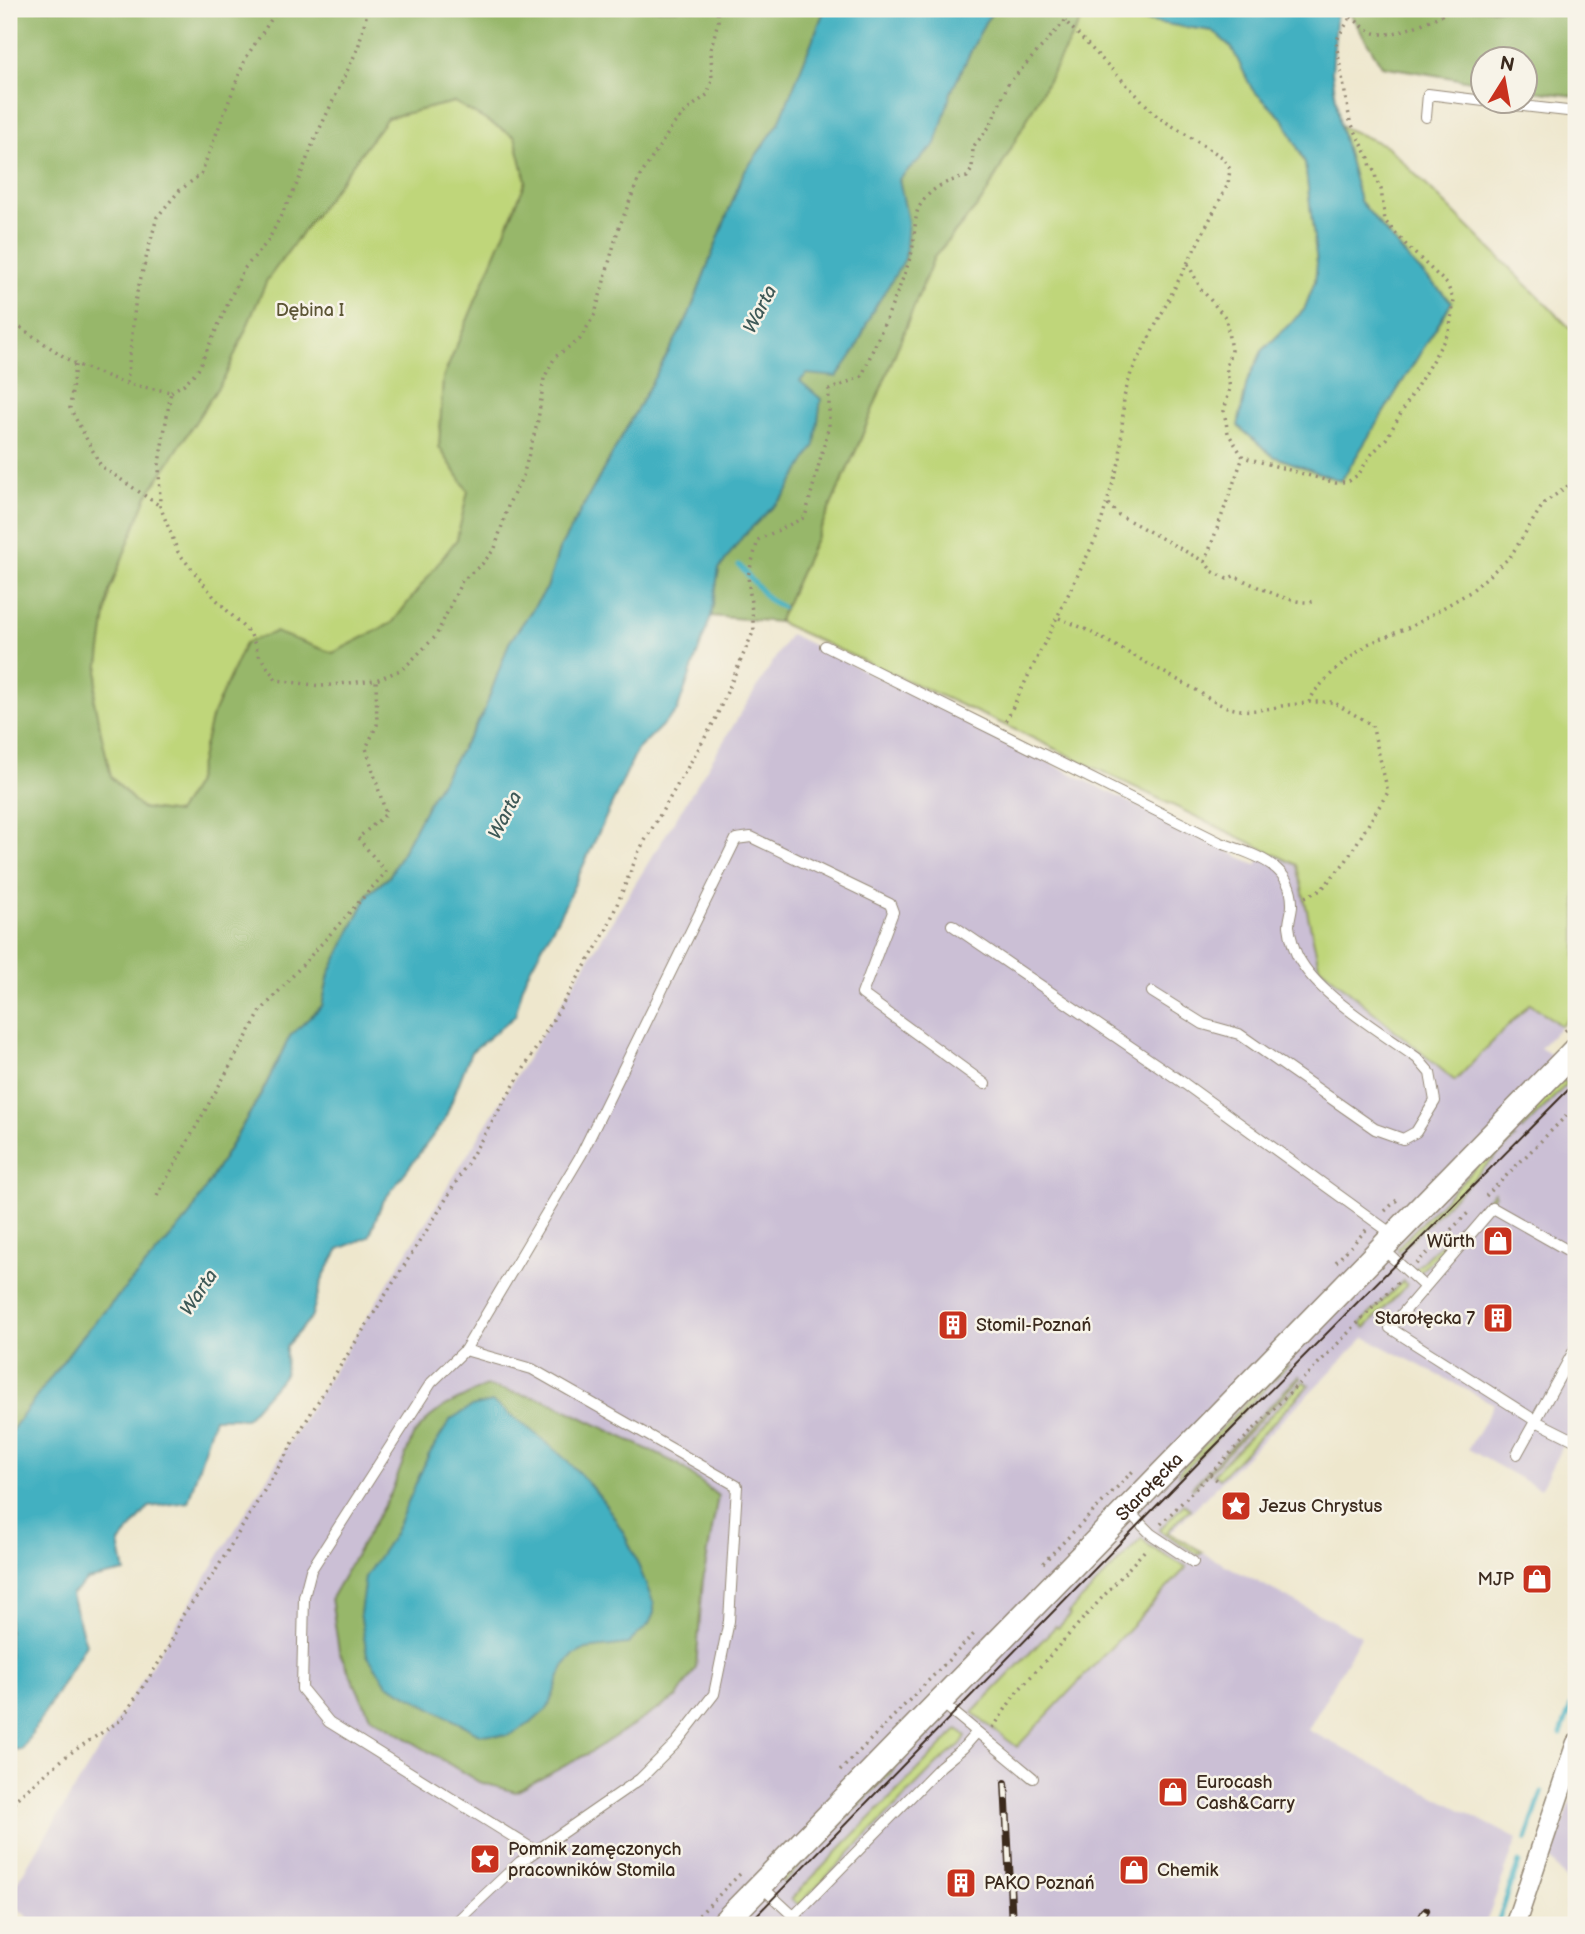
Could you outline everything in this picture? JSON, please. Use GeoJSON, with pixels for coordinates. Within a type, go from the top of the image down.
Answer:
{"type":"FeatureCollection","features":[{"type":"Feature","properties":{"kind":"street","name":"Starołęcka"},"geometry":{"type":"LineString","coordinates":[[722,1925],[1576,1049]]}},
{"type":"Feature","properties":{"kind":"street"},"geometry":{"type":"LineString","coordinates":[[1515,1925],[1576,1744]]}},
{"type":"Feature","properties":{"kind":"lane"},"geometry":{"type":"LineString","coordinates":[[1426,117],[1428,94],[1470,99]]}},
{"type":"Feature","properties":{"kind":"lane"},"geometry":{"type":"LineString","coordinates":[[1540,108],[1576,112]]}},
{"type":"Feature","properties":{"kind":"lane"},"geometry":{"type":"LineString","coordinates":[[825,646],[1221,843],[1256,855],[1274,865],[1286,877],[1292,902],[1289,926],[1299,960],[1319,986],[1417,1058],[1430,1073],[1435,1101],[1416,1132],[1403,1139],[1375,1129],[1239,1034],[1203,1024],[1152,992]]}},
{"type":"Feature","properties":{"kind":"lane"},"geometry":{"type":"LineString","coordinates":[[536,1852],[330,1722],[302,1689],[304,1597],[312,1570],[431,1383],[465,1350],[581,1155],[736,839],[751,837],[890,904],[893,912],[862,994],[985,1084]]}},
{"type":"Feature","properties":{"kind":"lane"},"geometry":{"type":"LineString","coordinates":[[952,925],[1185,1084],[1389,1243],[1408,1272],[1425,1287]]}},
{"type":"Feature","properties":{"kind":"lane"},"geometry":{"type":"LineString","coordinates":[[1576,1255],[1493,1208],[1390,1328],[1536,1421],[1576,1441]]}},
{"type":"Feature","properties":{"kind":"lane"},"geometry":{"type":"LineString","coordinates":[[1517,1454],[1576,1347]]}},
{"type":"Feature","properties":{"kind":"lane"},"geometry":{"type":"LineString","coordinates":[[453,1925],[520,1863],[640,1779],[676,1743],[714,1694],[729,1621],[737,1486],[532,1370],[465,1350]]}},
{"type":"Feature","properties":{"kind":"lane"},"geometry":{"type":"LineString","coordinates":[[1127,1510],[1151,1534],[1193,1562]]}},
{"type":"Feature","properties":{"kind":"lane"},"geometry":{"type":"LineString","coordinates":[[940,1702],[1033,1778]]}},
{"type":"Feature","properties":{"kind":"lane"},"geometry":{"type":"LineString","coordinates":[[794,1916],[941,1766],[981,1736]]}},
{"type":"Feature","properties":{"kind":"lane"},"geometry":{"type":"LineString","coordinates":[[761,1885],[803,1925]]}},
{"type":"Feature","properties":{"kind":"path"},"geometry":{"type":"LineString","coordinates":[[9,23],[19,9]]}},
{"type":"Feature","properties":{"kind":"path"},"geometry":{"type":"LineString","coordinates":[[127,384],[136,296],[157,217],[179,191],[201,174],[245,59],[278,9]]}},
{"type":"Feature","properties":{"kind":"path"},"geometry":{"type":"LineString","coordinates":[[9,320],[75,364],[127,384],[171,392],[184,384],[198,370],[243,270],[268,241],[298,182],[313,143],[358,48],[368,9]]}},
{"type":"Feature","properties":{"kind":"path"},"geometry":{"type":"LineString","coordinates":[[171,392],[159,463],[160,506],[178,552],[215,598],[251,635],[259,655],[276,680],[321,686],[376,680],[403,669],[436,636],[462,581],[483,563],[495,548],[509,503],[523,476],[538,420],[544,378],[555,357],[580,339],[595,314],[618,230],[639,178],[674,124],[707,95],[712,81],[711,49],[718,21],[717,9]]}},
{"type":"Feature","properties":{"kind":"path"},"geometry":{"type":"LineString","coordinates":[[1000,732],[1097,536],[1120,458],[1124,397],[1131,373],[1228,184],[1230,169],[1222,157],[1158,117],[1065,21],[1064,9]]}},
{"type":"Feature","properties":{"kind":"path"},"geometry":{"type":"LineString","coordinates":[[1188,264],[1201,289],[1226,318],[1231,351],[1226,367],[1230,388],[1224,411],[1228,433],[1243,457],[1336,483],[1349,481],[1359,474],[1370,456],[1386,439],[1449,332],[1454,301],[1447,284],[1385,221],[1376,172],[1371,167],[1350,121],[1336,43],[1339,33],[1351,17],[1352,9]]}},
{"type":"Feature","properties":{"kind":"path"},"geometry":{"type":"LineString","coordinates":[[1351,17],[1372,32],[1381,34],[1410,28],[1455,9]]}},
{"type":"Feature","properties":{"kind":"path"},"geometry":{"type":"LineString","coordinates":[[1461,9],[1529,15],[1556,9]]}},
{"type":"Feature","properties":{"kind":"path"},"geometry":{"type":"LineString","coordinates":[[9,1824],[16,1799],[69,1754],[121,1720],[169,1647],[182,1616],[213,1574],[325,1390],[437,1214],[606,931],[639,851],[714,722],[754,630],[747,576],[758,540],[806,517],[830,426],[829,390],[862,376],[911,254],[918,210],[937,186],[967,177],[972,169],[973,146],[990,126],[1008,84],[1065,21]]}},
{"type":"Feature","properties":{"kind":"path"},"geometry":{"type":"LineString","coordinates":[[75,364],[70,408],[101,466],[160,506]]}},
{"type":"Feature","properties":{"kind":"path"},"geometry":{"type":"LineString","coordinates":[[1205,562],[1243,457]]}},
{"type":"Feature","properties":{"kind":"path"},"geometry":{"type":"LineString","coordinates":[[1310,702],[1315,691],[1336,669],[1368,643],[1412,626],[1470,592],[1510,557],[1544,503],[1576,478]]}},
{"type":"Feature","properties":{"kind":"path"},"geometry":{"type":"LineString","coordinates":[[1108,504],[1119,515],[1205,562],[1212,571],[1227,579],[1234,576],[1295,601],[1315,601]]}},
{"type":"Feature","properties":{"kind":"path"},"geometry":{"type":"LineString","coordinates":[[1059,617],[1187,685],[1215,704],[1239,711],[1264,711],[1310,702],[1333,702],[1372,725],[1388,792],[1346,861],[1321,890],[1292,902]]}},
{"type":"Feature","properties":{"kind":"path"},"geometry":{"type":"LineString","coordinates":[[157,1196],[261,1011],[386,872],[358,838],[386,814],[366,748],[377,725],[376,680]]}},
{"type":"Feature","properties":{"kind":"path"},"geometry":{"type":"LineString","coordinates":[[981,1736],[1016,1693],[1142,1555],[1151,1534],[1408,1272],[1576,1106]]}},
{"type":"Feature","properties":{"kind":"path"},"geometry":{"type":"LineString","coordinates":[[1210,1474],[1217,1480]]}},
{"type":"Feature","properties":{"kind":"shaded area"},"geometry":{"type":"Polygon","coordinates":[[[790,634],[1256,865],[1368,675],[1576,1010],[1540,1048],[1576,1069],[1576,1449],[1564,1443],[1540,1489],[1468,1449],[1494,1404],[1365,1337],[1168,1535],[1361,1636],[1308,1730],[1517,1839],[1485,1925],[38,1925],[9,1902],[9,1895],[790,634]]]}},
{"type":"Feature","properties":{"kind":"shaded area"},"geometry":{"type":"Polygon","coordinates":[[[1576,1785],[1576,1892],[1551,1860],[1576,1785]]]}},
{"type":"Feature","properties":{"kind":"green space","name":"Dębina I"},"geometry":{"type":"Polygon","coordinates":[[[9,9],[757,9],[44,1292],[9,9]]]}},
{"type":"Feature","properties":{"kind":"green space","name":"Dębina I"},"geometry":{"type":"Polygon","coordinates":[[[9,9],[825,9],[779,123],[743,174],[688,317],[559,550],[547,588],[509,643],[483,714],[432,796],[389,877],[369,893],[329,974],[322,1006],[290,1036],[262,1092],[188,1218],[78,1341],[9,1434],[9,9]],[[454,102],[387,118],[267,280],[226,375],[147,496],[109,592],[94,701],[111,777],[141,808],[177,813],[195,784],[211,718],[245,643],[275,632],[333,653],[392,623],[457,539],[468,491],[439,447],[443,378],[526,181],[515,137],[454,102]]]}},
{"type":"Feature","properties":{"kind":"green space"},"geometry":{"type":"Polygon","coordinates":[[[995,9],[1087,9],[984,198],[934,257],[857,448],[778,622],[711,616],[719,569],[743,536],[785,495],[800,381],[807,374],[856,349],[908,222],[899,179],[936,143],[951,92],[985,22],[995,9]]]}},
{"type":"Feature","properties":{"kind":"green space"},"geometry":{"type":"Polygon","coordinates":[[[1087,9],[1111,9],[1124,18],[1213,31],[1232,48],[1252,89],[1284,120],[1305,163],[1317,263],[1315,281],[1304,310],[1262,351],[1247,382],[1238,426],[1273,456],[1341,481],[1452,302],[1409,260],[1360,201],[1340,126],[1387,146],[1576,334],[1576,1010],[1561,1026],[1530,1003],[1455,1081],[1319,966],[1297,865],[1018,731],[778,622],[857,448],[934,257],[984,198],[1087,9]]]}},
{"type":"Feature","properties":{"kind":"green space"},"geometry":{"type":"Polygon","coordinates":[[[1347,9],[1576,9],[1576,96],[1540,92],[1540,46],[1470,46],[1470,81],[1382,66],[1347,9]]]}},
{"type":"Feature","properties":{"kind":"green space"},"geometry":{"type":"Polygon","coordinates":[[[1576,1072],[1576,1075],[1522,1130],[1519,1123],[1562,1079],[1566,1083],[1576,1072]]]}},
{"type":"Feature","properties":{"kind":"green space"},"geometry":{"type":"Polygon","coordinates":[[[1507,1135],[1515,1138],[1398,1252],[1398,1247],[1507,1135]]]}},
{"type":"Feature","properties":{"kind":"green space"},"geometry":{"type":"Polygon","coordinates":[[[1494,1192],[1495,1195],[1419,1273],[1415,1269],[1494,1192]]]}},
{"type":"Feature","properties":{"kind":"green space"},"geometry":{"type":"Polygon","coordinates":[[[1403,1281],[1407,1285],[1365,1328],[1361,1323],[1403,1281]]]}},
{"type":"Feature","properties":{"kind":"green space"},"geometry":{"type":"Polygon","coordinates":[[[1283,1365],[1288,1365],[1180,1476],[1179,1471],[1283,1365]]]}},
{"type":"Feature","properties":{"kind":"green space"},"geometry":{"type":"Polygon","coordinates":[[[1299,1376],[1301,1378],[1193,1488],[1192,1487],[1299,1376]]]}},
{"type":"Feature","properties":{"kind":"green space"},"geometry":{"type":"Polygon","coordinates":[[[1304,1381],[1309,1385],[1219,1479],[1213,1474],[1304,1381]]]}},
{"type":"Feature","properties":{"kind":"green space"},"geometry":{"type":"Polygon","coordinates":[[[486,1386],[546,1400],[678,1464],[718,1496],[703,1580],[696,1668],[677,1697],[589,1753],[516,1792],[479,1782],[370,1716],[339,1651],[331,1598],[391,1493],[413,1436],[429,1418],[445,1406],[486,1386]]]}},
{"type":"Feature","properties":{"kind":"green space"},"geometry":{"type":"Polygon","coordinates":[[[1184,1504],[1190,1509],[1167,1532],[1203,1552],[1199,1555],[1159,1530],[1184,1504]]]}},
{"type":"Feature","properties":{"kind":"green space"},"geometry":{"type":"Polygon","coordinates":[[[1142,1538],[1150,1547],[1187,1567],[1017,1747],[972,1713],[1056,1626],[1058,1628],[1070,1615],[1068,1613],[1142,1538]]]}},
{"type":"Feature","properties":{"kind":"green space"},"geometry":{"type":"Polygon","coordinates":[[[933,1723],[939,1723],[783,1883],[782,1878],[933,1723]]]}},
{"type":"Feature","properties":{"kind":"green space"},"geometry":{"type":"Polygon","coordinates":[[[958,1729],[966,1736],[961,1744],[937,1764],[799,1905],[791,1899],[958,1729]]]}},
{"type":"Feature","properties":{"kind":"water","name":"Warta"},"geometry":{"type":"Polygon","coordinates":[[[825,9],[995,9],[985,22],[951,92],[936,144],[899,179],[908,222],[905,259],[871,314],[856,349],[837,377],[807,374],[800,381],[821,399],[815,445],[785,495],[743,536],[719,569],[711,616],[677,711],[637,750],[564,907],[525,978],[515,1016],[471,1052],[444,1121],[382,1203],[369,1237],[339,1249],[323,1277],[311,1318],[286,1346],[285,1374],[246,1418],[214,1418],[188,1502],[149,1507],[119,1543],[125,1572],[87,1580],[71,1595],[86,1644],[22,1750],[9,1749],[9,1434],[78,1341],[188,1218],[262,1093],[290,1036],[322,1006],[329,974],[369,893],[389,877],[432,796],[483,714],[509,643],[547,588],[559,550],[688,317],[743,174],[779,123],[825,9]]]}},
{"type":"Feature","properties":{"kind":"water"},"geometry":{"type":"Polygon","coordinates":[[[1111,9],[1337,9],[1332,72],[1340,126],[1360,201],[1409,260],[1452,302],[1341,481],[1273,456],[1238,426],[1247,382],[1262,351],[1304,310],[1315,282],[1317,263],[1305,163],[1284,120],[1252,89],[1232,48],[1213,31],[1124,18],[1111,9]]]}},
{"type":"Feature","properties":{"kind":"water"},"geometry":{"type":"Polygon","coordinates":[[[492,1402],[549,1445],[598,1494],[628,1542],[654,1604],[654,1613],[649,1624],[628,1644],[586,1649],[574,1655],[565,1664],[548,1708],[531,1723],[508,1736],[479,1734],[387,1684],[367,1655],[360,1613],[365,1577],[394,1534],[428,1456],[451,1419],[471,1407],[492,1402]]]}},
{"type":"Feature","properties":{"kind":"waterway"},"geometry":{"type":"LineString","coordinates":[[739,565],[769,600],[782,607]]}},
{"type":"Feature","properties":{"kind":"waterway"},"geometry":{"type":"LineString","coordinates":[[1561,1734],[1571,1706]]}},
{"type":"Feature","properties":{"kind":"waterway"},"geometry":{"type":"LineString","coordinates":[[1526,1840],[1542,1792]]}},
{"type":"Feature","properties":{"kind":"waterway"},"geometry":{"type":"LineString","coordinates":[[1497,1925],[1519,1862]]}},
{"type":"Feature","properties":{"kind":"tram line"},"geometry":{"type":"LineString","coordinates":[[747,1925],[1214,1447],[1576,1082]]}},
{"type":"Feature","properties":{"kind":"railway"},"geometry":{"type":"LineString","coordinates":[[1005,1783],[1012,1925]]}},
{"type":"Feature","properties":{"kind":"railway"},"geometry":{"type":"LineString","coordinates":[[1417,1925],[1426,1910]]}},
{"type":"Feature","properties":{"kind":"place","name":"Würth"},"geometry":{"type":"Point","coordinates":[1498,1241]}},
{"type":"Feature","properties":{"kind":"place","name":"Starołęcka 7"},"geometry":{"type":"Point","coordinates":[1498,1318]}},
{"type":"Feature","properties":{"kind":"place","name":"Stomil-Poznań"},"geometry":{"type":"Point","coordinates":[953,1325]}},
{"type":"Feature","properties":{"kind":"place","name":"Jezus Chrystus"},"geometry":{"type":"Point","coordinates":[1236,1506]}},
{"type":"Feature","properties":{"kind":"place","name":"MJP"},"geometry":{"type":"Point","coordinates":[1537,1579]}},
{"type":"Feature","properties":{"kind":"place","name":"Eurocash Cash&Carry"},"geometry":{"type":"Point","coordinates":[1173,1792]}},
{"type":"Feature","properties":{"kind":"place","name":"Pomnik zamęczonych pracowników Stomila"},"geometry":{"type":"Point","coordinates":[485,1859]}},
{"type":"Feature","properties":{"kind":"place","name":"Chemik"},"geometry":{"type":"Point","coordinates":[1134,1870]}},
{"type":"Feature","properties":{"kind":"place","name":"PAKO Poznań"},"geometry":{"type":"Point","coordinates":[961,1883]}}]}
